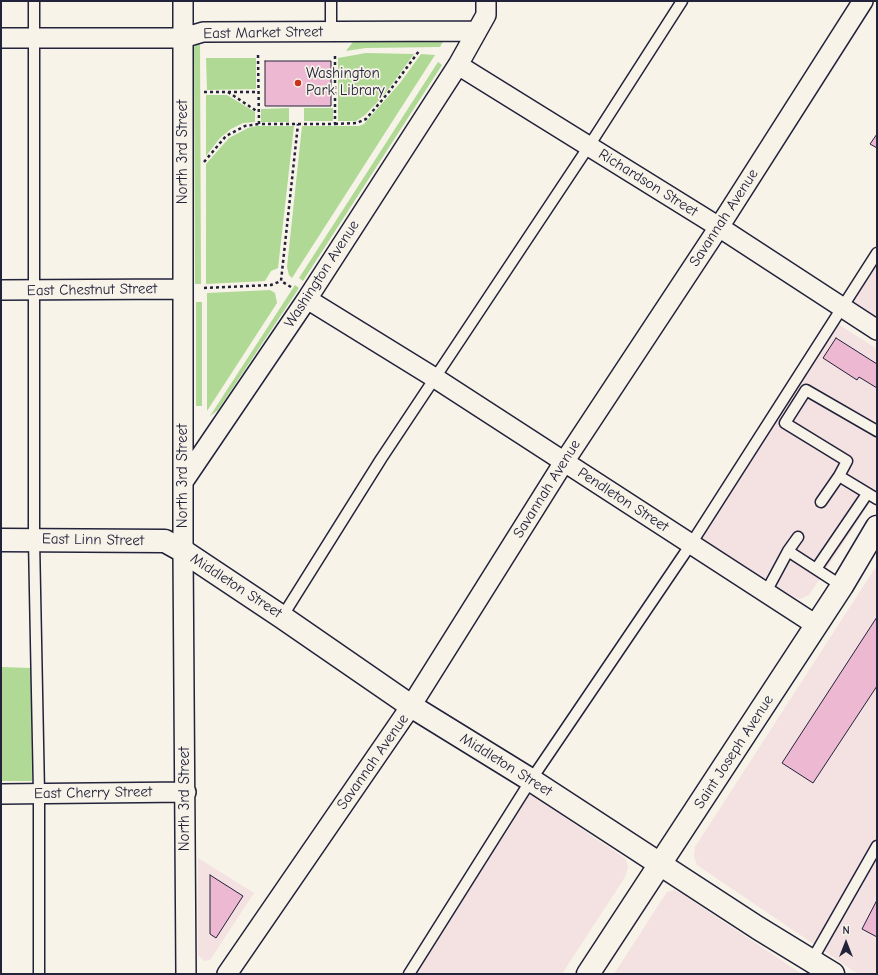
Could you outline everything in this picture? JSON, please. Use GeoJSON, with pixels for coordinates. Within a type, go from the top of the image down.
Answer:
{"type":"FeatureCollection","features":[{"type":"Feature","properties":{"kind":"street","name":"North 3rd Street"},"geometry":{"type":"LineString","coordinates":[[183,1],[182,289],[184,482],[182,551],[186,792],[186,974]]}},
{"type":"Feature","properties":{"kind":"street","name":"Savannah Avenue"},"geometry":{"type":"LineString","coordinates":[[227,974],[411,706],[564,462],[719,227],[863,1]]}},
{"type":"Feature","properties":{"kind":"street","name":"East Market Street"},"geometry":{"type":"LineString","coordinates":[[1,38],[183,38],[202,32],[331,32],[486,12]]}},
{"type":"Feature","properties":{"kind":"street","name":"Washington Avenue"},"geometry":{"type":"LineString","coordinates":[[184,482],[307,299],[458,64],[486,12]]}},
{"type":"Feature","properties":{"kind":"street","name":"Richardson Street"},"geometry":{"type":"LineString","coordinates":[[458,64],[719,227],[877,330]]}},
{"type":"Feature","properties":{"kind":"street","name":"East Chestnut Street"},"geometry":{"type":"LineString","coordinates":[[1,290],[182,289]]}},
{"type":"Feature","properties":{"kind":"street","name":"Pendleton Street"},"geometry":{"type":"LineString","coordinates":[[307,299],[435,378],[816,625]]}},
{"type":"Feature","properties":{"kind":"street","name":"Saint Joseph Avenue"},"geometry":{"type":"LineString","coordinates":[[588,974],[842,586],[877,527]]}},
{"type":"Feature","properties":{"kind":"street","name":"East Linn Street"},"geometry":{"type":"LineString","coordinates":[[1,540],[165,541],[182,551]]}},
{"type":"Feature","properties":{"kind":"street","name":"Middleton Street"},"geometry":{"type":"LineString","coordinates":[[182,551],[282,617],[411,706],[531,780],[833,974]]}},
{"type":"Feature","properties":{"kind":"street","name":"East Cherry Street"},"geometry":{"type":"LineString","coordinates":[[1,794],[186,792]]}},
{"type":"Feature","properties":{"kind":"lane"},"geometry":{"type":"LineString","coordinates":[[34,1],[34,540],[39,793],[39,974]]}},
{"type":"Feature","properties":{"kind":"lane"},"geometry":{"type":"LineString","coordinates":[[331,1],[331,32]]}},
{"type":"Feature","properties":{"kind":"lane"},"geometry":{"type":"LineString","coordinates":[[282,617],[381,459],[589,146],[682,1]]}},
{"type":"Feature","properties":{"kind":"lane"},"geometry":{"type":"LineString","coordinates":[[409,974],[531,780],[691,544],[877,253]]}},
{"type":"Feature","properties":{"kind":"lane"},"geometry":{"type":"LineString","coordinates":[[820,502],[839,476],[847,461],[785,424],[806,390],[877,431]]}},
{"type":"Feature","properties":{"kind":"lane"},"geometry":{"type":"LineString","coordinates":[[839,476],[877,500]]}},
{"type":"Feature","properties":{"kind":"lane"},"geometry":{"type":"LineString","coordinates":[[816,569],[867,494]]}},
{"type":"Feature","properties":{"kind":"lane"},"geometry":{"type":"LineString","coordinates":[[766,592],[788,551],[798,537]]}},
{"type":"Feature","properties":{"kind":"lane"},"geometry":{"type":"LineString","coordinates":[[788,551],[842,586]]}},
{"type":"Feature","properties":{"kind":"lane"},"geometry":{"type":"LineString","coordinates":[[812,960],[877,846]]}},
{"type":"Feature","properties":{"kind":"path"},"geometry":{"type":"LineString","coordinates":[[204,162],[226,136],[245,126],[259,124],[357,123],[366,119],[400,79],[419,51]]}},
{"type":"Feature","properties":{"kind":"path"},"geometry":{"type":"LineString","coordinates":[[258,55],[259,124]]}},
{"type":"Feature","properties":{"kind":"path"},"geometry":{"type":"LineString","coordinates":[[335,55],[335,124]]}},
{"type":"Feature","properties":{"kind":"path"},"geometry":{"type":"LineString","coordinates":[[204,92],[258,92]]}},
{"type":"Feature","properties":{"kind":"path"},"geometry":{"type":"LineString","coordinates":[[227,92],[258,112]]}},
{"type":"Feature","properties":{"kind":"path"},"geometry":{"type":"LineString","coordinates":[[281,281],[298,124]]}},
{"type":"Feature","properties":{"kind":"path"},"geometry":{"type":"LineString","coordinates":[[281,281],[291,287]]}},
{"type":"Feature","properties":{"kind":"path"},"geometry":{"type":"LineString","coordinates":[[204,288],[271,285],[281,281]]}},
{"type":"Feature","properties":{"kind":"shaded area"},"geometry":{"type":"Polygon","coordinates":[[[877,265],[877,319],[852,303],[877,265]]]}},
{"type":"Feature","properties":{"kind":"shaded area"},"geometry":{"type":"Polygon","coordinates":[[[838,324],[877,349],[877,492],[809,595],[800,599],[792,596],[701,538],[838,324]]]}},
{"type":"Feature","properties":{"kind":"shaded area"},"geometry":{"type":"Polygon","coordinates":[[[877,565],[877,974],[858,974],[697,865],[694,856],[695,847],[877,565]]]}},
{"type":"Feature","properties":{"kind":"shaded area"},"geometry":{"type":"Polygon","coordinates":[[[530,794],[626,859],[628,867],[625,877],[562,974],[417,974],[530,794]]]}},
{"type":"Feature","properties":{"kind":"shaded area"},"geometry":{"type":"Polygon","coordinates":[[[198,858],[254,893],[210,960],[204,961],[198,955],[198,858]]]}},
{"type":"Feature","properties":{"kind":"shaded area"},"geometry":{"type":"Polygon","coordinates":[[[674,890],[802,974],[614,974],[667,892],[674,890]]]}},
{"type":"Feature","properties":{"kind":"green space"},"geometry":{"type":"Polygon","coordinates":[[[356,38],[445,38],[440,47],[366,48],[346,51],[356,38]]]}},
{"type":"Feature","properties":{"kind":"green space"},"geometry":{"type":"Polygon","coordinates":[[[200,40],[201,284],[195,284],[194,47],[200,40]]]}},
{"type":"Feature","properties":{"kind":"green space"},"geometry":{"type":"Polygon","coordinates":[[[366,53],[414,54],[384,95],[365,115],[356,121],[338,121],[338,58],[366,53]]]}},
{"type":"Feature","properties":{"kind":"green space"},"geometry":{"type":"Polygon","coordinates":[[[421,54],[435,55],[292,278],[289,275],[287,267],[302,126],[359,126],[364,124],[400,83],[421,54]]]}},
{"type":"Feature","properties":{"kind":"green space"},"geometry":{"type":"Polygon","coordinates":[[[206,58],[256,58],[256,89],[207,90],[206,58]]]}},
{"type":"Feature","properties":{"kind":"green space"},"geometry":{"type":"Polygon","coordinates":[[[438,62],[442,65],[303,281],[299,278],[438,62]]]}},
{"type":"Feature","properties":{"kind":"green space"},"geometry":{"type":"Polygon","coordinates":[[[206,95],[227,95],[255,112],[255,122],[243,123],[231,129],[220,138],[206,156],[206,95]]]}},
{"type":"Feature","properties":{"kind":"green space"},"geometry":{"type":"Polygon","coordinates":[[[289,108],[289,122],[261,122],[261,109],[289,108]]]}},
{"type":"Feature","properties":{"kind":"green space"},"geometry":{"type":"Polygon","coordinates":[[[304,108],[333,108],[333,121],[304,121],[304,108]]]}},
{"type":"Feature","properties":{"kind":"green space"},"geometry":{"type":"Polygon","coordinates":[[[257,126],[294,126],[278,268],[271,271],[265,281],[206,284],[206,164],[229,138],[248,128],[257,126]]]}},
{"type":"Feature","properties":{"kind":"green space"},"geometry":{"type":"Polygon","coordinates":[[[295,285],[299,288],[218,410],[210,416],[295,285]]]}},
{"type":"Feature","properties":{"kind":"green space"},"geometry":{"type":"Polygon","coordinates":[[[270,290],[275,293],[277,303],[207,411],[207,293],[270,290]]]}},
{"type":"Feature","properties":{"kind":"green space"},"geometry":{"type":"Polygon","coordinates":[[[196,302],[202,302],[202,406],[196,406],[196,302]]]}},
{"type":"Feature","properties":{"kind":"green space"},"geometry":{"type":"Polygon","coordinates":[[[1,667],[31,668],[32,781],[1,781],[1,667]]]}},
{"type":"Feature","properties":{"kind":"building","name":"Washington Park Library"},"geometry":{"type":"Polygon","coordinates":[[[265,61],[331,61],[331,106],[265,106],[265,61]]]}},
{"type":"Feature","properties":{"kind":"building"},"geometry":{"type":"Polygon","coordinates":[[[877,134],[877,148],[870,144],[877,134]]]}},
{"type":"Feature","properties":{"kind":"building"},"geometry":{"type":"Polygon","coordinates":[[[836,338],[877,364],[877,388],[859,377],[857,380],[823,358],[836,338]]]}},
{"type":"Feature","properties":{"kind":"building"},"geometry":{"type":"Polygon","coordinates":[[[877,617],[877,686],[813,783],[782,763],[877,617]]]}},
{"type":"Feature","properties":{"kind":"building"},"geometry":{"type":"Polygon","coordinates":[[[210,875],[243,896],[216,938],[210,934],[210,875]]]}},
{"type":"Feature","properties":{"kind":"building"},"geometry":{"type":"Polygon","coordinates":[[[877,900],[877,937],[862,929],[877,900]]]}},
{"type":"Feature","properties":{"kind":"place","name":"Washington Park Library"},"geometry":{"type":"Point","coordinates":[298,83]}}]}
